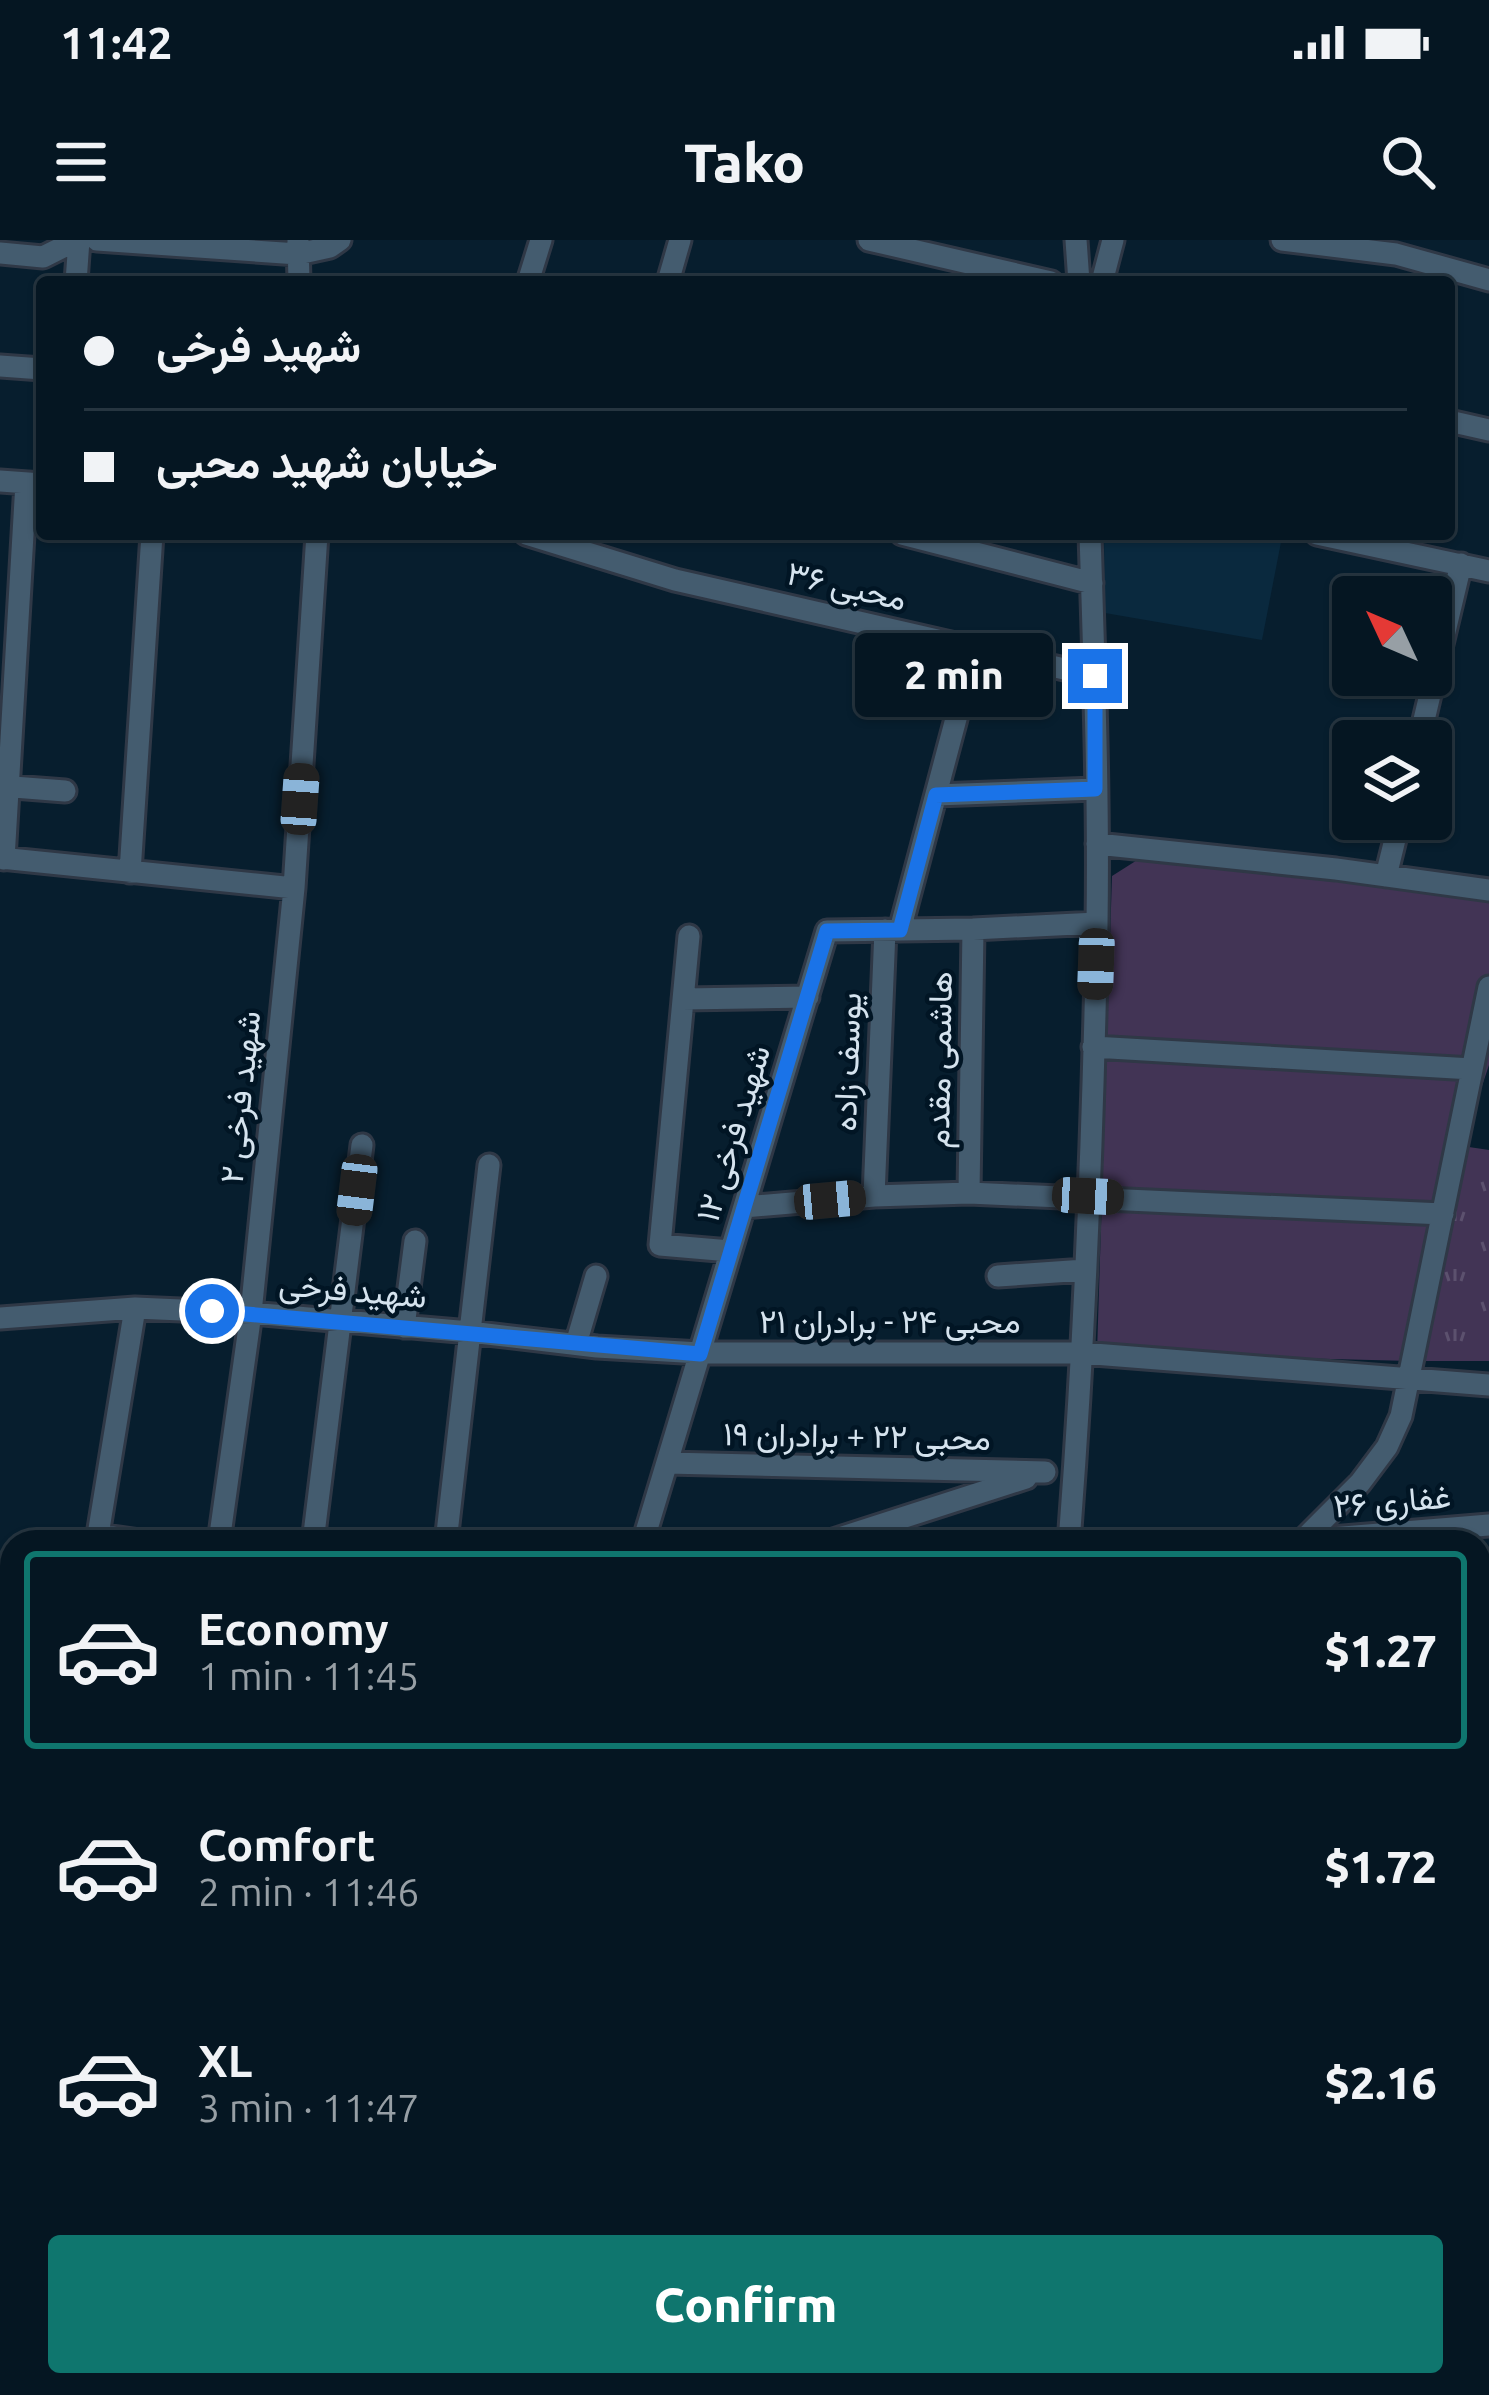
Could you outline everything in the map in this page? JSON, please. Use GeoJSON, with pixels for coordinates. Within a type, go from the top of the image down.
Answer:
{"type":"FeatureCollection","features":[{"type":"Feature","properties":{"kind":"street"},"geometry":{"type":"LineString","coordinates":[[0,254],[44,257],[78,240],[76,276]]}},
{"type":"Feature","properties":{"kind":"street"},"geometry":{"type":"LineString","coordinates":[[97,240],[330,248],[340,240]]}},
{"type":"Feature","properties":{"kind":"street"},"geometry":{"type":"LineString","coordinates":[[531,276],[542,240]]}},
{"type":"Feature","properties":{"kind":"street"},"geometry":{"type":"LineString","coordinates":[[670,276],[680,240]]}},
{"type":"Feature","properties":{"kind":"street"},"geometry":{"type":"LineString","coordinates":[[869,240],[1025,276]]}},
{"type":"Feature","properties":{"kind":"street"},"geometry":{"type":"LineString","coordinates":[[1076,240],[1079,276]]}},
{"type":"Feature","properties":{"kind":"street"},"geometry":{"type":"LineString","coordinates":[[1104,276],[1113,240]]}},
{"type":"Feature","properties":{"kind":"street"},"geometry":{"type":"LineString","coordinates":[[1282,240],[1396,254],[1489,280]]}},
{"type":"Feature","properties":{"kind":"street"},"geometry":{"type":"LineString","coordinates":[[0,365],[36,368]]}},
{"type":"Feature","properties":{"kind":"street"},"geometry":{"type":"LineString","coordinates":[[1455,422],[1489,430]]}},
{"type":"Feature","properties":{"kind":"street"},"geometry":{"type":"LineString","coordinates":[[0,481],[34,484],[6,712],[2,859],[294,888]]}},
{"type":"Feature","properties":{"kind":"street"},"geometry":{"type":"LineString","coordinates":[[130,872],[152,540]]}},
{"type":"Feature","properties":{"kind":"street","name":"شهید فرخی ۲"},"geometry":{"type":"LineString","coordinates":[[221,1530],[251,1313],[294,888],[317,540]]}},
{"type":"Feature","properties":{"kind":"street"},"geometry":{"type":"LineString","coordinates":[[925,540],[1091,583]]}},
{"type":"Feature","properties":{"kind":"street"},"geometry":{"type":"LineString","coordinates":[[1070,1530],[1097,922],[1090,540]]}},
{"type":"Feature","properties":{"kind":"street"},"geometry":{"type":"LineString","coordinates":[[1346,540],[1489,571]]}},
{"type":"Feature","properties":{"kind":"street","name":"محبی ۳۶"},"geometry":{"type":"LineString","coordinates":[[590,544],[675,580],[1095,676]]}},
{"type":"Feature","properties":{"kind":"street"},"geometry":{"type":"LineString","coordinates":[[1424,720],[1461,564]]}},
{"type":"Feature","properties":{"kind":"street","name":"یوسف زاده"},"geometry":{"type":"LineString","coordinates":[[874,1196],[893,930],[936,795],[975,647]]}},
{"type":"Feature","properties":{"kind":"street"},"geometry":{"type":"LineString","coordinates":[[4,787],[65,791]]}},
{"type":"Feature","properties":{"kind":"street"},"geometry":{"type":"LineString","coordinates":[[936,795],[1095,789]]}},
{"type":"Feature","properties":{"kind":"street"},"geometry":{"type":"LineString","coordinates":[[1387,876],[1395,840]]}},
{"type":"Feature","properties":{"kind":"street"},"geometry":{"type":"LineString","coordinates":[[1096,844],[1489,890]]}},
{"type":"Feature","properties":{"kind":"street"},"geometry":{"type":"LineString","coordinates":[[893,930],[1097,922]]}},
{"type":"Feature","properties":{"kind":"street","name":"هاشمی مقدم"},"geometry":{"type":"LineString","coordinates":[[969,1193],[973,929]]}},
{"type":"Feature","properties":{"kind":"street","name":"شهید فرخی ۱۲"},"geometry":{"type":"LineString","coordinates":[[647,1530],[827,931],[893,930]]}},
{"type":"Feature","properties":{"kind":"street"},"geometry":{"type":"LineString","coordinates":[[689,936],[660,1245],[730,1251]]}},
{"type":"Feature","properties":{"kind":"street"},"geometry":{"type":"LineString","coordinates":[[1312,1530],[1360,1483],[1387,1447],[1401,1416],[1489,987]]}},
{"type":"Feature","properties":{"kind":"street"},"geometry":{"type":"LineString","coordinates":[[683,999],[808,997]]}},
{"type":"Feature","properties":{"kind":"street"},"geometry":{"type":"LineString","coordinates":[[1093,1047],[1472,1069]]}},
{"type":"Feature","properties":{"kind":"street"},"geometry":{"type":"LineString","coordinates":[[315,1530],[362,1145]]}},
{"type":"Feature","properties":{"kind":"street"},"geometry":{"type":"LineString","coordinates":[[447,1530],[489,1165]]}},
{"type":"Feature","properties":{"kind":"street"},"geometry":{"type":"LineString","coordinates":[[744,1207],[969,1193],[1442,1214]]}},
{"type":"Feature","properties":{"kind":"street"},"geometry":{"type":"LineString","coordinates":[[404,1327],[416,1241]]}},
{"type":"Feature","properties":{"kind":"street"},"geometry":{"type":"LineString","coordinates":[[998,1276],[1085,1270]]}},
{"type":"Feature","properties":{"kind":"street"},"geometry":{"type":"LineString","coordinates":[[576,1344],[596,1276]]}},
{"type":"Feature","properties":{"kind":"street"},"geometry":{"type":"LineString","coordinates":[[97,1530],[135,1308]]}},
{"type":"Feature","properties":{"kind":"street","name":"شهید فرخی"},"geometry":{"type":"LineString","coordinates":[[0,1318],[135,1308],[251,1313],[700,1354]]}},
{"type":"Feature","properties":{"kind":"street","name":"محبی ۲۴ - برادران ۲۱"},"geometry":{"type":"LineString","coordinates":[[700,1354],[1081,1353],[1489,1385]]}},
{"type":"Feature","properties":{"kind":"street","name":"محبی ۲۲ + برادران ۱۹"},"geometry":{"type":"LineString","coordinates":[[667,1463],[1046,1472]]}},
{"type":"Feature","properties":{"kind":"street"},"geometry":{"type":"LineString","coordinates":[[865,1530],[1046,1472],[1075,1471]]}},
{"type":"Feature","properties":{"kind":"street","name":"غفاری ۲۶"},"geometry":{"type":"LineString","coordinates":[[1433,1530],[1489,1525]]}},
{"type":"Feature","properties":{"kind":"shaded area"},"geometry":{"type":"Polygon","coordinates":[[[1104,540],[1281,540],[1262,640],[1105,613],[1104,540]]]}},
{"type":"Feature","properties":{"kind":"green space"},"geometry":{"type":"Polygon","coordinates":[[[1142,857],[1489,900],[1489,1065],[1462,1146],[1411,1361],[1097,1353],[1112,876],[1142,857]]]}},
{"type":"Feature","properties":{"kind":"green space"},"geometry":{"type":"Polygon","coordinates":[[[1462,1146],[1489,1150],[1489,1361],[1411,1361],[1462,1146]]]}},
{"type":"Feature","properties":{"kind":"route"},"geometry":{"type":"LineString","coordinates":[[212,1311],[700,1354],[827,931],[900,930],[936,795],[1095,789],[1095,676]]}}]}
